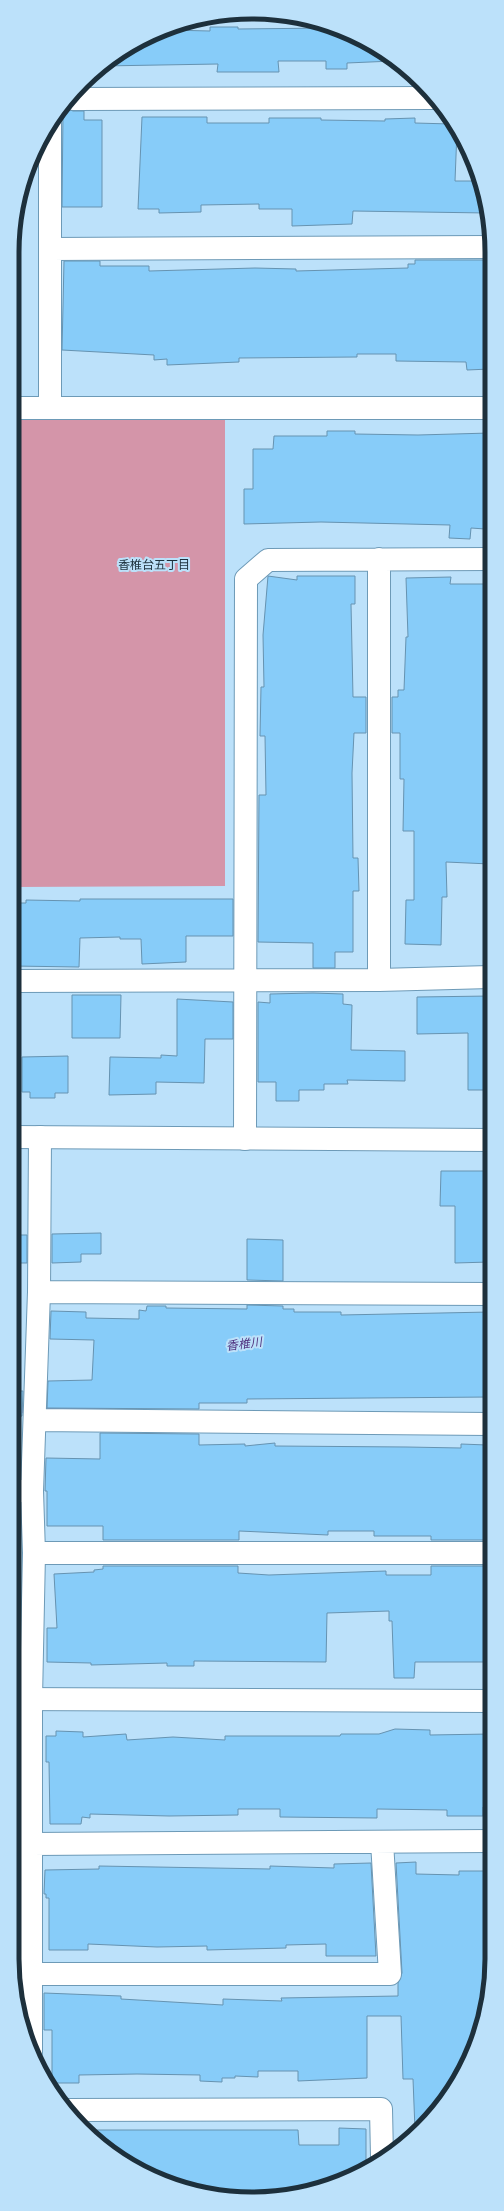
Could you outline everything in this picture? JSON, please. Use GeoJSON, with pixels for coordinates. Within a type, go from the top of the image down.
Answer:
{"type":"FeatureCollection","features":[{"type":"Feature","properties":{"kind":"street"},"geometry":{"type":"LineString","coordinates":[[76,99],[427,98]]}},
{"type":"Feature","properties":{"kind":"street"},"geometry":{"type":"LineString","coordinates":[[50,135],[50,408]]}},
{"type":"Feature","properties":{"kind":"street"},"geometry":{"type":"LineString","coordinates":[[50,249],[485,247]]}},
{"type":"Feature","properties":{"kind":"street"},"geometry":{"type":"LineString","coordinates":[[19,408],[485,408]]}},
{"type":"Feature","properties":{"kind":"street"},"geometry":{"type":"LineString","coordinates":[[379,559],[379,980]]}},
{"type":"Feature","properties":{"kind":"street"},"geometry":{"type":"LineString","coordinates":[[245,1139],[246,579],[268,560],[485,559]]}},
{"type":"Feature","properties":{"kind":"street"},"geometry":{"type":"LineString","coordinates":[[19,981],[245,979],[379,980],[485,977]]}},
{"type":"Feature","properties":{"kind":"street"},"geometry":{"type":"LineString","coordinates":[[19,1137],[485,1140]]}},
{"type":"Feature","properties":{"kind":"street"},"geometry":{"type":"LineString","coordinates":[[31,2035],[32,1844],[22,1699],[34,1553],[22,1491],[35,1420],[39,1292],[40,1137]]}},
{"type":"Feature","properties":{"kind":"street"},"geometry":{"type":"LineString","coordinates":[[39,1292],[485,1294]]}},
{"type":"Feature","properties":{"kind":"street"},"geometry":{"type":"LineString","coordinates":[[35,1420],[485,1424]]}},
{"type":"Feature","properties":{"kind":"street"},"geometry":{"type":"LineString","coordinates":[[34,1553],[485,1553]]}},
{"type":"Feature","properties":{"kind":"street"},"geometry":{"type":"LineString","coordinates":[[22,1699],[485,1701]]}},
{"type":"Feature","properties":{"kind":"street"},"geometry":{"type":"LineString","coordinates":[[32,1844],[485,1841]]}},
{"type":"Feature","properties":{"kind":"street"},"geometry":{"type":"LineString","coordinates":[[32,1974],[390,1974],[382,1842]]}},
{"type":"Feature","properties":{"kind":"street"},"geometry":{"type":"LineString","coordinates":[[74,2110],[381,2109],[382,2152]]}},
{"type":"Feature","properties":{"kind":"shaded area"},"geometry":{"type":"Polygon","coordinates":[[[19,415],[225,419],[225,886],[19,887],[19,415]]]}},
{"type":"Feature","properties":{"kind":"building"},"geometry":{"type":"Polygon","coordinates":[[[210,27],[238,27],[238,29],[316,28],[355,43],[386,61],[347,63],[347,69],[326,69],[326,61],[278,61],[279,72],[217,72],[218,64],[112,66],[149,43],[177,31],[210,31],[210,27]]]}},
{"type":"Feature","properties":{"kind":"building"},"geometry":{"type":"Polygon","coordinates":[[[68,109],[73,111],[84,111],[84,120],[102,120],[102,207],[62,207],[63,116],[68,109]]]}},
{"type":"Feature","properties":{"kind":"building"},"geometry":{"type":"Polygon","coordinates":[[[142,117],[207,117],[207,123],[269,123],[269,118],[321,118],[321,120],[385,121],[385,119],[415,118],[415,123],[447,124],[457,141],[455,181],[474,181],[482,213],[353,211],[352,224],[292,226],[292,209],[259,209],[259,204],[201,205],[201,212],[159,213],[159,209],[138,209],[142,117]]]}},
{"type":"Feature","properties":{"kind":"building"},"geometry":{"type":"Polygon","coordinates":[[[415,260],[485,260],[485,369],[467,370],[466,362],[396,361],[396,354],[357,354],[357,357],[239,358],[239,362],[167,365],[167,359],[154,360],[154,355],[62,350],[64,261],[100,261],[100,266],[149,266],[149,271],[255,268],[296,269],[296,271],[408,268],[408,264],[415,264],[415,260]]]}},
{"type":"Feature","properties":{"kind":"building"},"geometry":{"type":"Polygon","coordinates":[[[327,431],[355,431],[355,434],[418,435],[485,433],[485,529],[471,528],[470,539],[449,538],[450,525],[321,522],[244,524],[244,489],[253,489],[253,449],[273,449],[274,436],[327,436],[327,431]]]}},
{"type":"Feature","properties":{"kind":"building"},"geometry":{"type":"Polygon","coordinates":[[[268,576],[297,580],[297,576],[355,576],[355,604],[351,604],[353,697],[366,697],[366,733],[354,733],[352,773],[353,858],[358,858],[359,891],[353,891],[353,952],[335,952],[335,968],[313,968],[313,943],[258,942],[259,795],[266,795],[265,736],[260,736],[261,687],[264,687],[263,635],[268,576]]]}},
{"type":"Feature","properties":{"kind":"building"},"geometry":{"type":"Polygon","coordinates":[[[451,577],[450,584],[485,584],[485,864],[446,862],[447,897],[442,897],[441,945],[405,944],[406,900],[414,900],[414,831],[403,831],[404,779],[400,779],[400,733],[392,733],[392,697],[398,697],[398,690],[404,690],[406,637],[408,637],[406,578],[451,577]]]}},
{"type":"Feature","properties":{"kind":"building"},"geometry":{"type":"Polygon","coordinates":[[[80,899],[233,899],[233,936],[186,936],[186,962],[142,964],[141,939],[120,939],[120,937],[80,938],[79,967],[19,966],[19,903],[26,903],[26,900],[80,901],[80,899]]]}},
{"type":"Feature","properties":{"kind":"building"},"geometry":{"type":"Polygon","coordinates":[[[270,994],[343,994],[343,1004],[352,1005],[351,1050],[405,1051],[405,1081],[347,1080],[348,1084],[324,1084],[324,1090],[299,1090],[299,1101],[276,1101],[276,1082],[258,1082],[258,1002],[270,1003],[270,994]]]}},
{"type":"Feature","properties":{"kind":"building"},"geometry":{"type":"Polygon","coordinates":[[[72,995],[121,995],[120,1038],[72,1038],[72,995]]]}},
{"type":"Feature","properties":{"kind":"building"},"geometry":{"type":"Polygon","coordinates":[[[485,996],[485,1090],[468,1090],[468,1033],[417,1034],[417,997],[485,996]]]}},
{"type":"Feature","properties":{"kind":"building"},"geometry":{"type":"Polygon","coordinates":[[[177,999],[233,1002],[233,1039],[205,1039],[204,1083],[156,1082],[156,1094],[109,1095],[110,1057],[161,1058],[161,1055],[177,1056],[177,999]]]}},
{"type":"Feature","properties":{"kind":"building"},"geometry":{"type":"Polygon","coordinates":[[[68,1056],[68,1093],[55,1093],[55,1098],[30,1098],[30,1092],[22,1092],[22,1057],[68,1056]]]}},
{"type":"Feature","properties":{"kind":"building"},"geometry":{"type":"Polygon","coordinates":[[[441,1171],[485,1171],[485,1262],[455,1263],[455,1206],[440,1206],[441,1171]]]}},
{"type":"Feature","properties":{"kind":"building"},"geometry":{"type":"Polygon","coordinates":[[[101,1233],[101,1254],[81,1254],[81,1262],[52,1263],[52,1234],[101,1233]]]}},
{"type":"Feature","properties":{"kind":"building"},"geometry":{"type":"Polygon","coordinates":[[[19,1235],[27,1235],[27,1263],[19,1263],[19,1235]]]}},
{"type":"Feature","properties":{"kind":"building"},"geometry":{"type":"Polygon","coordinates":[[[247,1239],[283,1240],[283,1281],[247,1280],[247,1239]]]}},
{"type":"Feature","properties":{"kind":"building"},"geometry":{"type":"Polygon","coordinates":[[[247,1305],[283,1306],[283,1309],[294,1309],[294,1312],[341,1312],[341,1315],[485,1312],[485,1397],[247,1399],[247,1403],[199,1403],[199,1409],[47,1408],[48,1381],[92,1380],[94,1340],[50,1339],[51,1311],[86,1312],[86,1318],[139,1319],[139,1310],[146,1311],[147,1306],[166,1306],[166,1308],[247,1309],[247,1305]]]}},
{"type":"Feature","properties":{"kind":"building"},"geometry":{"type":"Polygon","coordinates":[[[19,1391],[23,1391],[22,1416],[19,1416],[19,1391]]]}},
{"type":"Feature","properties":{"kind":"building"},"geometry":{"type":"Polygon","coordinates":[[[100,1433],[199,1434],[199,1445],[245,1444],[245,1446],[275,1443],[275,1446],[461,1448],[461,1444],[485,1445],[485,1540],[431,1540],[431,1536],[374,1536],[374,1531],[328,1531],[328,1535],[239,1531],[239,1540],[103,1540],[103,1526],[47,1526],[47,1491],[45,1491],[46,1458],[100,1459],[100,1433]]]}},
{"type":"Feature","properties":{"kind":"building"},"geometry":{"type":"Polygon","coordinates":[[[103,1566],[238,1566],[238,1573],[269,1575],[386,1571],[386,1575],[431,1575],[431,1566],[485,1566],[485,1662],[415,1662],[414,1678],[394,1678],[392,1621],[389,1621],[389,1611],[327,1613],[326,1662],[194,1661],[194,1666],[167,1666],[167,1663],[91,1665],[91,1663],[47,1662],[47,1628],[57,1628],[54,1574],[94,1572],[94,1570],[103,1569],[103,1566]]]}},
{"type":"Feature","properties":{"kind":"building"},"geometry":{"type":"Polygon","coordinates":[[[395,1729],[430,1730],[430,1735],[485,1734],[485,1807],[483,1807],[483,1816],[447,1816],[447,1810],[377,1809],[377,1818],[280,1817],[280,1809],[238,1809],[238,1815],[169,1816],[90,1814],[90,1818],[82,1817],[81,1824],[50,1824],[49,1762],[46,1762],[46,1736],[56,1736],[56,1731],[83,1732],[83,1737],[126,1734],[127,1740],[173,1737],[225,1740],[225,1736],[340,1736],[341,1734],[379,1734],[395,1729]]]}},
{"type":"Feature","properties":{"kind":"building"},"geometry":{"type":"Polygon","coordinates":[[[416,1862],[416,1874],[459,1875],[459,1871],[485,1871],[485,1974],[481,2004],[473,2034],[454,2076],[437,2101],[415,2126],[413,2079],[403,2079],[401,2016],[367,2016],[367,2078],[298,2081],[298,2071],[258,2071],[258,2077],[235,2076],[235,2078],[222,2078],[222,2082],[200,2081],[200,2075],[79,2075],[79,2083],[55,2083],[52,2079],[52,2030],[44,2030],[44,1993],[121,1996],[121,1999],[223,2005],[223,1999],[282,2001],[281,1998],[398,1996],[398,1983],[402,1973],[396,1863],[416,1862]]]}},
{"type":"Feature","properties":{"kind":"building"},"geometry":{"type":"Polygon","coordinates":[[[371,1863],[376,1956],[326,1956],[326,1944],[286,1945],[286,1948],[207,1950],[207,1946],[157,1947],[88,1944],[88,1950],[49,1950],[49,1898],[46,1898],[46,1894],[44,1894],[45,1870],[99,1869],[99,1866],[270,1869],[270,1866],[334,1868],[334,1864],[371,1863]]]}},
{"type":"Feature","properties":{"kind":"building"},"geometry":{"type":"Polygon","coordinates":[[[339,2128],[366,2129],[366,2162],[327,2180],[297,2188],[267,2192],[237,2192],[207,2188],[177,2180],[149,2168],[123,2153],[94,2130],[298,2130],[299,2145],[339,2145],[339,2128]]]}},
{"type":"Feature","properties":{"kind":"waterway","name":"香椎川"},"geometry":{"type":"LineString","coordinates":[[19,1409],[95,1409],[108,1406]]}},
{"type":"Feature","properties":{"kind":"district","name":"香椎台五丁目"},"geometry":{"type":"Point","coordinates":[154,565]}}]}
